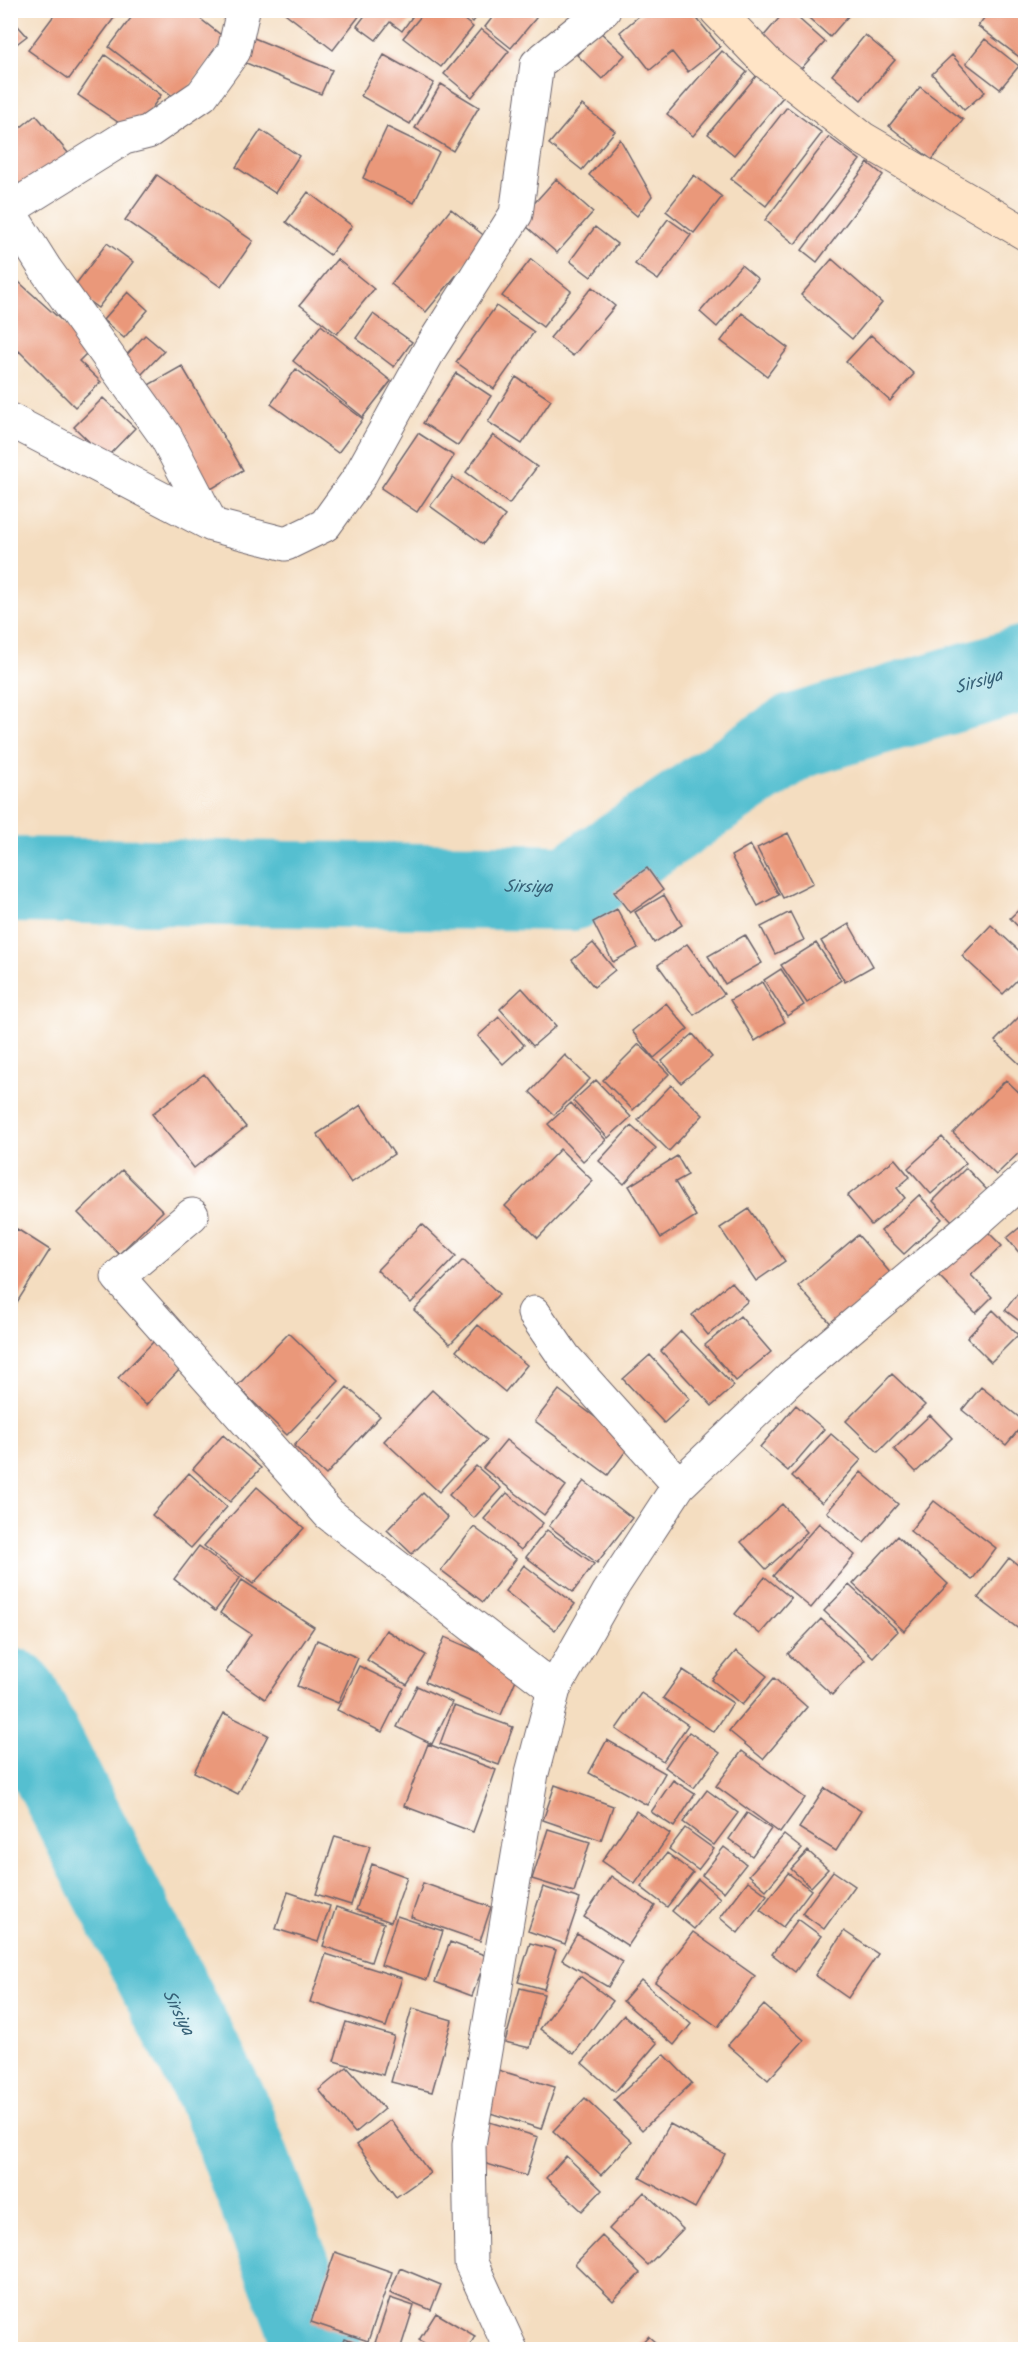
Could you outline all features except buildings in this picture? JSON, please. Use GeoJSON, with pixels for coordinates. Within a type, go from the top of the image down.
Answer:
{"type":"FeatureCollection","features":[{"type":"Feature","properties":{"kind":"street"},"geometry":{"type":"LineString","coordinates":[[212,525],[166,437],[46,270],[10,211],[124,138],[148,132],[202,95],[234,51],[243,10]]}},
{"type":"Feature","properties":{"kind":"street"},"geometry":{"type":"LineString","coordinates":[[10,420],[212,525],[286,544],[325,525],[358,479],[430,349],[516,214],[537,64],[604,10]]}},
{"type":"Feature","properties":{"kind":"street"},"geometry":{"type":"LineString","coordinates":[[716,10],[767,63],[862,138],[1026,234]]}},
{"type":"Feature","properties":{"kind":"street"},"geometry":{"type":"LineString","coordinates":[[511,2349],[471,2263],[469,2145],[532,1773],[554,1689],[609,1592],[680,1485],[792,1377],[1026,1177]]}},
{"type":"Feature","properties":{"kind":"street"},"geometry":{"type":"LineString","coordinates":[[192,1215],[118,1277],[222,1391],[329,1514],[554,1689]]}},
{"type":"Feature","properties":{"kind":"street"},"geometry":{"type":"LineString","coordinates":[[534,1313],[566,1358],[680,1485]]}},
{"type":"Feature","properties":{"kind":"waterway","name":"Sirsiya"},"geometry":{"type":"LineString","coordinates":[[10,880],[570,888],[794,737],[1026,668]]}},
{"type":"Feature","properties":{"kind":"waterway","name":"Sirsiya"},"geometry":{"type":"LineString","coordinates":[[10,1690],[16,1696],[227,2109],[319,2350]]}}]}
